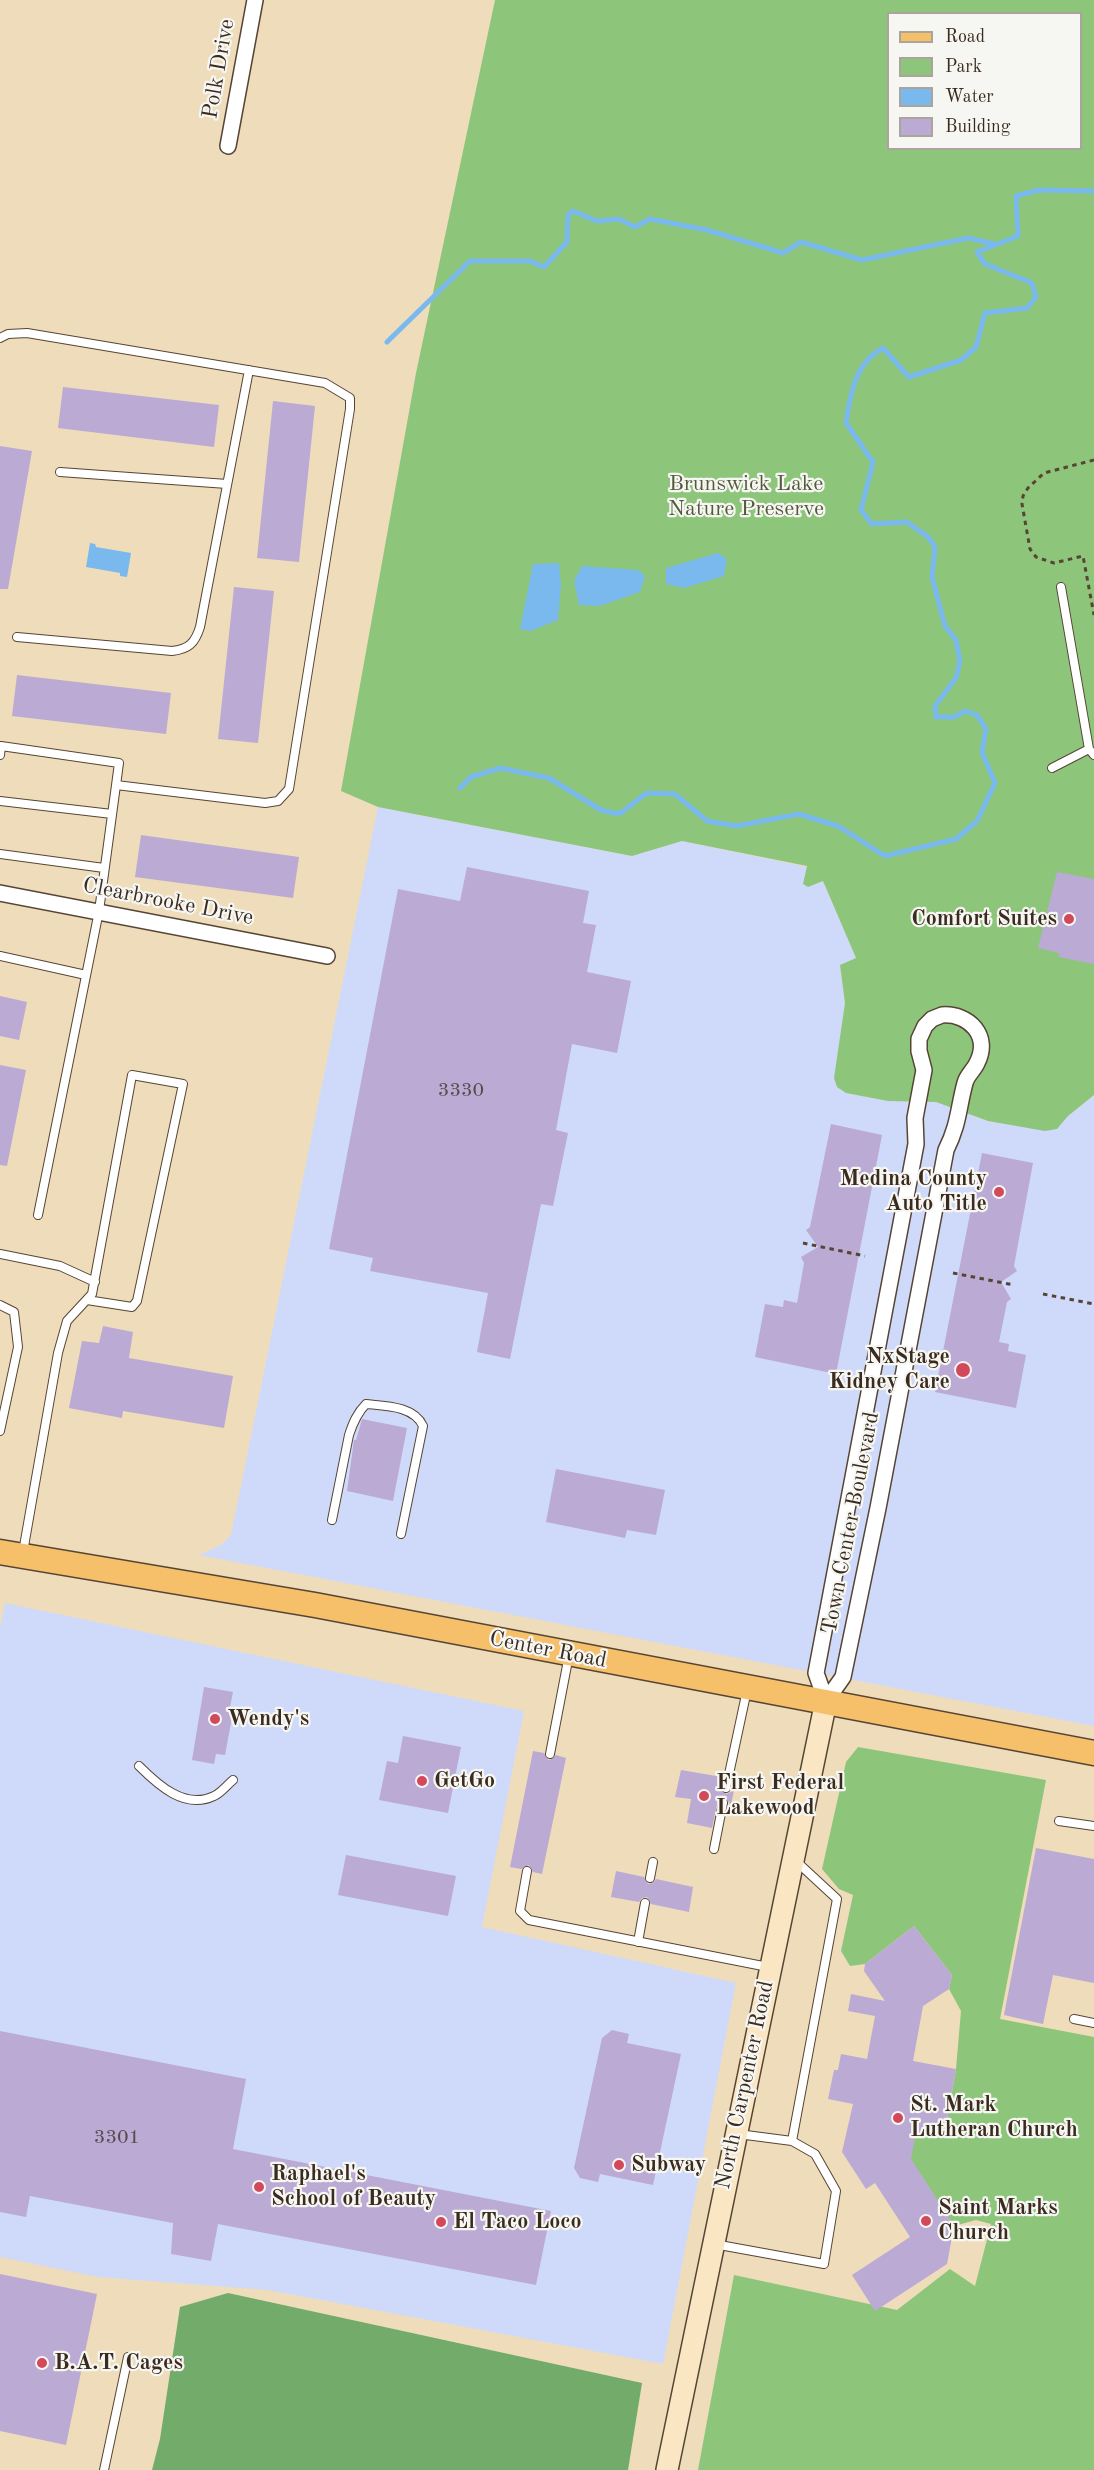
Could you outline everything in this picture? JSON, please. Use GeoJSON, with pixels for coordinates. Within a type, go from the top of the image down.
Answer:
{"type":"FeatureCollection","features":[{"type":"Feature","properties":{"kind":"main road","name":"Center Road"},"geometry":{"type":"LineString","coordinates":[[11,1554],[315,1605],[1094,1754]]}},
{"type":"Feature","properties":{"kind":"street","name":"Polk Drive"},"geometry":{"type":"LineString","coordinates":[[228,146],[255,0]]}},
{"type":"Feature","properties":{"kind":"street","name":"Clearbrooke Drive"},"geometry":{"type":"LineString","coordinates":[[0,893],[327,956]]}},
{"type":"Feature","properties":{"kind":"street","name":"Town Center Boulevard"},"geometry":{"type":"LineString","coordinates":[[942,1015],[954,1016],[964,1018],[975,1026],[981,1039],[981,1051],[977,1063],[966,1080],[957,1127],[946,1150],[878,1508],[843,1677],[826,1701],[816,1673],[916,1144],[915,1118],[924,1070],[919,1051],[919,1039],[925,1026],[932,1019],[942,1015]]}},
{"type":"Feature","properties":{"kind":"street","name":"North Carpenter Road"},"geometry":{"type":"LineString","coordinates":[[667,2470],[826,1701]]}},
{"type":"Feature","properties":{"kind":"lane"},"geometry":{"type":"LineString","coordinates":[[0,338],[8,334],[27,333],[326,383],[350,398],[349,421],[289,789],[278,801],[258,803],[116,784]]}},
{"type":"Feature","properties":{"kind":"lane"},"geometry":{"type":"LineString","coordinates":[[17,636],[172,651],[185,650],[193,644],[200,627],[249,370]]}},
{"type":"Feature","properties":{"kind":"lane"},"geometry":{"type":"LineString","coordinates":[[60,472],[227,484]]}},
{"type":"Feature","properties":{"kind":"lane"},"geometry":{"type":"LineString","coordinates":[[1052,768],[1092,752],[1061,587]]}},
{"type":"Feature","properties":{"kind":"lane"},"geometry":{"type":"LineString","coordinates":[[0,756],[2,746],[118,763],[99,911],[38,1215]]}},
{"type":"Feature","properties":{"kind":"lane"},"geometry":{"type":"LineString","coordinates":[[0,801],[112,814]]}},
{"type":"Feature","properties":{"kind":"lane"},"geometry":{"type":"LineString","coordinates":[[0,854],[105,868]]}},
{"type":"Feature","properties":{"kind":"lane"},"geometry":{"type":"LineString","coordinates":[[0,956],[86,975]]}},
{"type":"Feature","properties":{"kind":"lane"},"geometry":{"type":"LineString","coordinates":[[11,1554],[67,1321],[92,1294],[132,1075],[183,1084],[137,1301],[132,1307],[87,1300]]}},
{"type":"Feature","properties":{"kind":"lane"},"geometry":{"type":"LineString","coordinates":[[0,1254],[60,1266],[95,1282]]}},
{"type":"Feature","properties":{"kind":"lane"},"geometry":{"type":"LineString","coordinates":[[0,1305],[14,1312],[18,1347],[0,1431]]}},
{"type":"Feature","properties":{"kind":"lane"},"geometry":{"type":"LineString","coordinates":[[333,1520],[353,1422],[359,1410],[366,1404],[388,1407],[410,1412],[420,1420],[423,1426],[401,1534]]}},
{"type":"Feature","properties":{"kind":"lane"},"geometry":{"type":"LineString","coordinates":[[550,1754],[570,1654]]}},
{"type":"Feature","properties":{"kind":"lane"},"geometry":{"type":"LineString","coordinates":[[726,1788],[747,1686]]}},
{"type":"Feature","properties":{"kind":"lane"},"geometry":{"type":"LineString","coordinates":[[139,1766],[167,1792],[178,1796],[193,1798],[215,1795],[232,1780]]}},
{"type":"Feature","properties":{"kind":"lane"},"geometry":{"type":"LineString","coordinates":[[714,1849],[723,1803]]}},
{"type":"Feature","properties":{"kind":"lane"},"geometry":{"type":"LineString","coordinates":[[1059,1821],[1094,1827]]}},
{"type":"Feature","properties":{"kind":"lane"},"geometry":{"type":"LineString","coordinates":[[792,2141],[837,1899],[794,1860]]}},
{"type":"Feature","properties":{"kind":"lane"},"geometry":{"type":"LineString","coordinates":[[650,1878],[653,1862]]}},
{"type":"Feature","properties":{"kind":"lane"},"geometry":{"type":"LineString","coordinates":[[527,1870],[520,1911],[529,1920],[770,1967]]}},
{"type":"Feature","properties":{"kind":"lane"},"geometry":{"type":"LineString","coordinates":[[638,1942],[645,1903]]}},
{"type":"Feature","properties":{"kind":"lane"},"geometry":{"type":"LineString","coordinates":[[1074,2019],[1094,2023]]}},
{"type":"Feature","properties":{"kind":"lane"},"geometry":{"type":"LineString","coordinates":[[713,2243],[824,2264],[836,2191],[815,2154],[792,2141],[735,2133]]}},
{"type":"Feature","properties":{"kind":"lane"},"geometry":{"type":"LineString","coordinates":[[104,2470],[128,2357]]}},
{"type":"Feature","properties":{"kind":"path"},"geometry":{"type":"LineString","coordinates":[[1094,460],[1044,473],[1028,488],[1023,496],[1022,504],[1030,549],[1036,557],[1054,563],[1083,556],[1094,615]]}},
{"type":"Feature","properties":{"kind":"path"},"geometry":{"type":"LineString","coordinates":[[803,1243],[865,1256]]}},
{"type":"Feature","properties":{"kind":"path"},"geometry":{"type":"LineString","coordinates":[[953,1273],[1014,1285]]}},
{"type":"Feature","properties":{"kind":"path"},"geometry":{"type":"LineString","coordinates":[[1043,1294],[1094,1304]]}},
{"type":"Feature","properties":{"kind":"shaded area"},"geometry":{"type":"Polygon","coordinates":[[[378,807],[632,856],[682,841],[807,867],[823,881],[856,958],[840,965],[845,1003],[841,1036],[846,1093],[888,1101],[936,1102],[988,1121],[1057,1128],[1094,1095],[1094,1726],[199,1555],[221,1545],[231,1535],[378,807]]]}},
{"type":"Feature","properties":{"kind":"shaded area"},"geometry":{"type":"Polygon","coordinates":[[[5,1603],[524,1711],[482,1927],[736,1983],[663,2364],[268,2290],[98,2277],[0,2257],[0,1627],[5,1603]]]}},
{"type":"Feature","properties":{"kind":"green space","name":"Brunswick Lake Nature Preserve"},"geometry":{"type":"Polygon","coordinates":[[[495,0],[1094,0],[1094,1095],[1068,1116],[1057,1129],[1045,1131],[988,1121],[936,1102],[888,1101],[846,1093],[837,1087],[834,1078],[845,1003],[840,965],[856,958],[823,881],[808,887],[803,884],[807,866],[682,841],[632,856],[378,807],[341,791],[416,373],[495,0]]]}},
{"type":"Feature","properties":{"kind":"green space"},"geometry":{"type":"Polygon","coordinates":[[[858,1747],[1046,1780],[1000,2019],[1094,2037],[1094,2470],[698,2470],[734,2275],[897,2310],[950,2269],[975,2286],[991,2224],[976,2220],[954,2226],[900,2143],[916,2132],[944,2137],[956,2069],[961,2011],[949,1989],[952,1975],[914,1926],[865,1964],[850,1966],[841,1951],[853,1895],[839,1889],[822,1869],[846,1762],[858,1747]]]}},
{"type":"Feature","properties":{"kind":"green space"},"geometry":{"type":"Polygon","coordinates":[[[228,2293],[642,2383],[628,2470],[152,2470],[160,2439],[180,2307],[228,2293]]]}},
{"type":"Feature","properties":{"kind":"water"},"geometry":{"type":"Polygon","coordinates":[[[90,543],[95,544],[96,547],[131,553],[127,577],[120,576],[120,573],[86,567],[90,543]]]}},
{"type":"Feature","properties":{"kind":"water"},"geometry":{"type":"Polygon","coordinates":[[[718,553],[727,559],[724,576],[684,588],[666,584],[666,568],[718,553]]]}},
{"type":"Feature","properties":{"kind":"water"},"geometry":{"type":"Polygon","coordinates":[[[559,563],[561,586],[558,620],[531,631],[520,629],[533,564],[559,563]]]}},
{"type":"Feature","properties":{"kind":"water"},"geometry":{"type":"Polygon","coordinates":[[[582,566],[638,570],[645,576],[640,592],[600,606],[579,605],[574,581],[582,566]]]}},
{"type":"Feature","properties":{"kind":"building"},"geometry":{"type":"Polygon","coordinates":[[[63,387],[219,405],[214,447],[58,428],[63,387]]]}},
{"type":"Feature","properties":{"kind":"building"},"geometry":{"type":"Polygon","coordinates":[[[273,401],[315,406],[299,562],[257,558],[273,401]]]}},
{"type":"Feature","properties":{"kind":"building"},"geometry":{"type":"Polygon","coordinates":[[[0,446],[32,451],[8,589],[0,589],[0,446]]]}},
{"type":"Feature","properties":{"kind":"building"},"geometry":{"type":"Polygon","coordinates":[[[234,587],[274,591],[258,743],[218,739],[234,587]]]}},
{"type":"Feature","properties":{"kind":"building"},"geometry":{"type":"Polygon","coordinates":[[[17,675],[171,693],[166,734],[12,716],[17,675]]]}},
{"type":"Feature","properties":{"kind":"building"},"geometry":{"type":"Polygon","coordinates":[[[141,835],[299,857],[293,898],[135,877],[141,835]]]}},
{"type":"Feature","properties":{"kind":"building"},"geometry":{"type":"Polygon","coordinates":[[[467,867],[589,891],[583,923],[596,925],[587,972],[631,981],[617,1053],[572,1044],[556,1130],[568,1133],[553,1206],[541,1204],[510,1359],[477,1352],[488,1293],[370,1271],[373,1258],[329,1249],[398,889],[460,901],[467,867]]]}},
{"type":"Feature","properties":{"kind":"building","name":"Comfort Suites"},"geometry":{"type":"Polygon","coordinates":[[[1057,872],[1094,879],[1094,964],[1059,957],[1059,953],[1038,948],[1057,872]]]}},
{"type":"Feature","properties":{"kind":"building"},"geometry":{"type":"Polygon","coordinates":[[[0,996],[27,1002],[19,1040],[0,1036],[0,996]]]}},
{"type":"Feature","properties":{"kind":"building"},"geometry":{"type":"Polygon","coordinates":[[[0,1065],[26,1070],[7,1166],[0,1165],[0,1065]]]}},
{"type":"Feature","properties":{"kind":"building"},"geometry":{"type":"Polygon","coordinates":[[[831,1124],[882,1135],[836,1374],[755,1357],[765,1304],[783,1307],[784,1300],[797,1303],[804,1263],[801,1257],[818,1247],[806,1230],[810,1227],[831,1124]]]}},
{"type":"Feature","properties":{"kind":"building"},"geometry":{"type":"Polygon","coordinates":[[[982,1153],[1033,1163],[1014,1266],[1017,1271],[1001,1282],[1011,1299],[1007,1302],[999,1342],[1009,1344],[1008,1351],[1026,1355],[1016,1408],[935,1392],[982,1153]]]}},
{"type":"Feature","properties":{"kind":"building"},"geometry":{"type":"Polygon","coordinates":[[[103,1326],[133,1332],[129,1358],[233,1376],[224,1428],[123,1411],[122,1418],[69,1408],[82,1341],[99,1343],[103,1326]]]}},
{"type":"Feature","properties":{"kind":"building"},"geometry":{"type":"Polygon","coordinates":[[[362,1419],[407,1428],[393,1501],[347,1491],[354,1440],[356,1440],[362,1419]]]}},
{"type":"Feature","properties":{"kind":"building"},"geometry":{"type":"Polygon","coordinates":[[[556,1469],[665,1490],[656,1535],[627,1530],[625,1538],[546,1522],[556,1469]]]}},
{"type":"Feature","properties":{"kind":"building"},"geometry":{"type":"Polygon","coordinates":[[[204,1687],[233,1692],[229,1712],[233,1712],[225,1755],[216,1754],[214,1764],[192,1760],[204,1687]]]}},
{"type":"Feature","properties":{"kind":"building"},"geometry":{"type":"Polygon","coordinates":[[[403,1736],[461,1747],[448,1813],[379,1800],[387,1761],[398,1763],[403,1736]]]}},
{"type":"Feature","properties":{"kind":"building"},"geometry":{"type":"Polygon","coordinates":[[[533,1751],[544,1753],[548,1760],[556,1755],[566,1758],[542,1874],[533,1872],[529,1865],[521,1869],[510,1867],[533,1751]]]}},
{"type":"Feature","properties":{"kind":"building"},"geometry":{"type":"Polygon","coordinates":[[[681,1770],[722,1777],[722,1792],[727,1794],[734,1790],[731,1805],[725,1797],[718,1800],[712,1828],[687,1823],[691,1799],[675,1797],[681,1770]]]}},
{"type":"Feature","properties":{"kind":"building"},"geometry":{"type":"Polygon","coordinates":[[[1036,1848],[1094,1859],[1094,1983],[1053,1975],[1043,2024],[1004,2015],[1036,1848]]]}},
{"type":"Feature","properties":{"kind":"building"},"geometry":{"type":"Polygon","coordinates":[[[346,1855],[456,1876],[448,1916],[338,1895],[346,1855]]]}},
{"type":"Feature","properties":{"kind":"building"},"geometry":{"type":"Polygon","coordinates":[[[616,1871],[644,1877],[648,1884],[653,1883],[656,1879],[693,1887],[689,1912],[651,1904],[647,1897],[642,1898],[639,1902],[611,1897],[616,1871]]]}},
{"type":"Feature","properties":{"kind":"building","name":"St. Mark Lutheran Church"},"geometry":{"type":"Polygon","coordinates":[[[914,1926],[952,1975],[949,1989],[923,2006],[913,2061],[956,2069],[944,2137],[916,2132],[911,2159],[954,2226],[947,2264],[875,2311],[852,2275],[910,2237],[875,2183],[866,2189],[842,2152],[853,2104],[828,2099],[834,2070],[838,2070],[841,2054],[867,2059],[875,2016],[848,2011],[851,1994],[885,2001],[864,1971],[865,1964],[914,1926]]]}},
{"type":"Feature","properties":{"kind":"building"},"geometry":{"type":"Polygon","coordinates":[[[612,2030],[629,2034],[627,2043],[681,2054],[653,2185],[600,2174],[598,2182],[580,2178],[574,2168],[602,2038],[612,2030]]]}},
{"type":"Feature","properties":{"kind":"building"},"geometry":{"type":"Polygon","coordinates":[[[0,2031],[246,2079],[233,2149],[551,2211],[536,2285],[218,2224],[211,2261],[171,2254],[173,2223],[30,2196],[26,2217],[0,2212],[0,2031]]]}},
{"type":"Feature","properties":{"kind":"building","name":"B.A.T. Cages"},"geometry":{"type":"Polygon","coordinates":[[[0,2274],[97,2294],[66,2445],[0,2431],[0,2274]]]}},
{"type":"Feature","properties":{"kind":"waterway"},"geometry":{"type":"LineString","coordinates":[[460,788],[471,777],[500,768],[549,778],[601,810],[619,814],[647,793],[675,794],[707,821],[737,826],[799,814],[838,826],[885,856],[956,839],[977,821],[995,783],[982,752],[986,729],[977,715],[965,711],[954,717],[936,717],[935,706],[956,678],[960,661],[956,640],[945,626],[932,577],[935,547],[928,537],[907,522],[872,524],[861,510],[873,462],[846,423],[852,390],[866,362],[883,348],[909,377],[961,360],[976,347],[985,313],[1027,308],[1036,297],[1032,283],[985,264],[977,252],[1018,236],[1016,196],[1039,190],[1094,191]]}},
{"type":"Feature","properties":{"kind":"waterway"},"geometry":{"type":"LineString","coordinates":[[387,342],[470,261],[530,261],[544,267],[567,242],[568,215],[573,211],[597,221],[619,219],[635,227],[650,219],[707,230],[783,253],[801,242],[862,260],[968,238],[995,244]]}},
{"type":"Feature","properties":{"kind":"place","name":"Comfort Suites"},"geometry":{"type":"Point","coordinates":[1069,919]}},
{"type":"Feature","properties":{"kind":"place","name":"Medina County Auto Title"},"geometry":{"type":"Point","coordinates":[999,1192]}},
{"type":"Feature","properties":{"kind":"place","name":"NxStage Kidney Care"},"geometry":{"type":"Point","coordinates":[963,1370]}},
{"type":"Feature","properties":{"kind":"place","name":"Wendy's"},"geometry":{"type":"Point","coordinates":[215,1719]}},
{"type":"Feature","properties":{"kind":"place","name":"GetGo"},"geometry":{"type":"Point","coordinates":[422,1781]}},
{"type":"Feature","properties":{"kind":"place","name":"First Federal Lakewood"},"geometry":{"type":"Point","coordinates":[704,1796]}},
{"type":"Feature","properties":{"kind":"place","name":"St. Mark Lutheran Church"},"geometry":{"type":"Point","coordinates":[898,2118]}},
{"type":"Feature","properties":{"kind":"place","name":"Subway"},"geometry":{"type":"Point","coordinates":[619,2165]}},
{"type":"Feature","properties":{"kind":"place","name":"Raphael's School of Beauty"},"geometry":{"type":"Point","coordinates":[259,2187]}},
{"type":"Feature","properties":{"kind":"place","name":"Saint Marks Church"},"geometry":{"type":"Point","coordinates":[926,2221]}},
{"type":"Feature","properties":{"kind":"place","name":"El Taco Loco"},"geometry":{"type":"Point","coordinates":[441,2222]}},
{"type":"Feature","properties":{"kind":"place","name":"B.A.T. Cages"},"geometry":{"type":"Point","coordinates":[42,2363]}}]}
